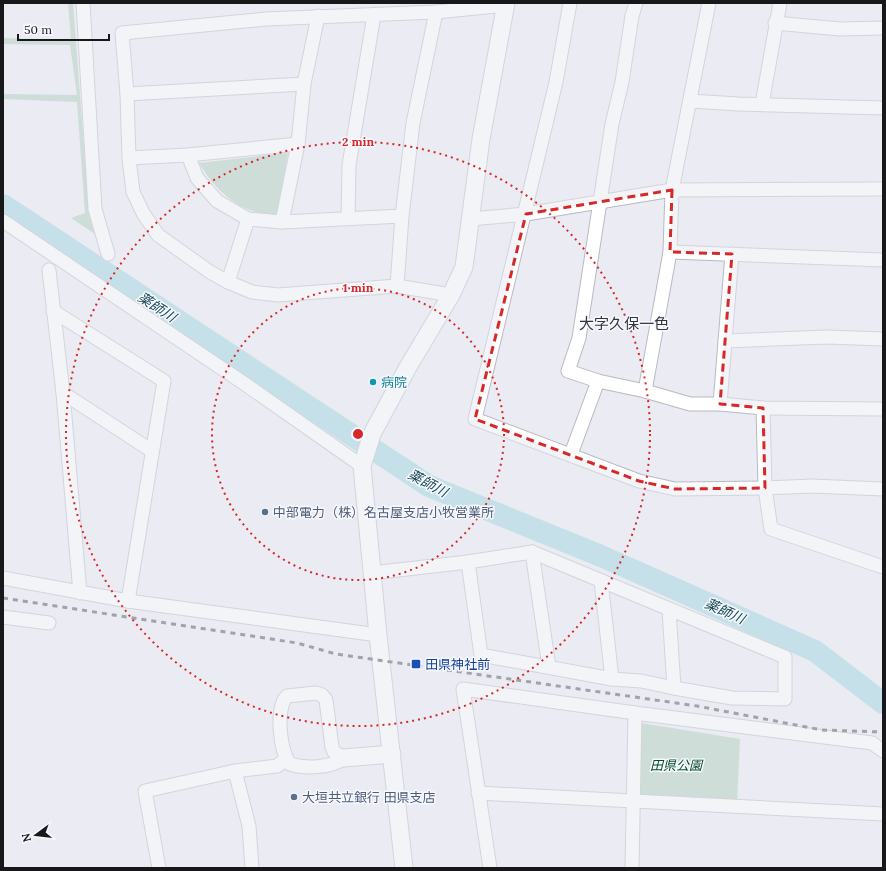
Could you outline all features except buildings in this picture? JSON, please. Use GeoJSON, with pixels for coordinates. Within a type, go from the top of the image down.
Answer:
{"type":"FeatureCollection","features":[{"type":"Feature","properties":{"kind":"street"},"geometry":{"type":"LineString","coordinates":[[82,3],[95,209],[108,254]]}},
{"type":"Feature","properties":{"kind":"street"},"geometry":{"type":"LineString","coordinates":[[570,3],[556,82],[526,214],[475,419],[571,454],[639,481],[675,489],[818,486],[883,489]]}},
{"type":"Feature","properties":{"kind":"street"},"geometry":{"type":"LineString","coordinates":[[636,3],[622,82],[612,124],[579,338],[568,371],[598,381],[645,390],[690,404],[720,404],[763,408],[883,406]]}},
{"type":"Feature","properties":{"kind":"street"},"geometry":{"type":"LineString","coordinates":[[645,390],[670,252],[672,190],[701,52],[709,3]]}},
{"type":"Feature","properties":{"kind":"street"},"geometry":{"type":"LineString","coordinates":[[762,104],[775,23],[780,3]]}},
{"type":"Feature","properties":{"kind":"street"},"geometry":{"type":"LineString","coordinates":[[404,868],[378,635],[362,466],[372,434],[408,367],[451,295],[464,267],[482,134],[506,4],[436,12],[318,16],[122,33],[127,94],[129,158],[133,192],[143,213],[158,235],[228,282],[252,292],[278,295],[397,286],[451,295]]}},
{"type":"Feature","properties":{"kind":"street"},"geometry":{"type":"LineString","coordinates":[[397,286],[402,216],[413,123],[436,12]]}},
{"type":"Feature","properties":{"kind":"street"},"geometry":{"type":"LineString","coordinates":[[348,218],[349,166],[374,15]]}},
{"type":"Feature","properties":{"kind":"street"},"geometry":{"type":"LineString","coordinates":[[282,222],[298,144],[304,84],[318,16]]}},
{"type":"Feature","properties":{"kind":"street"},"geometry":{"type":"LineString","coordinates":[[775,23],[840,29],[883,28]]}},
{"type":"Feature","properties":{"kind":"street"},"geometry":{"type":"LineString","coordinates":[[127,94],[304,84]]}},
{"type":"Feature","properties":{"kind":"street"},"geometry":{"type":"LineString","coordinates":[[690,101],[738,104],[883,108]]}},
{"type":"Feature","properties":{"kind":"street"},"geometry":{"type":"LineString","coordinates":[[129,158],[188,155],[298,144]]}},
{"type":"Feature","properties":{"kind":"street"},"geometry":{"type":"LineString","coordinates":[[188,155],[198,178],[217,201],[248,219],[282,222],[402,216]]}},
{"type":"Feature","properties":{"kind":"street"},"geometry":{"type":"LineString","coordinates":[[470,219],[526,214],[672,190],[883,189]]}},
{"type":"Feature","properties":{"kind":"street"},"geometry":{"type":"LineString","coordinates":[[228,282],[248,219]]}},
{"type":"Feature","properties":{"kind":"street"},"geometry":{"type":"LineString","coordinates":[[3,221],[244,384],[362,466]]}},
{"type":"Feature","properties":{"kind":"street"},"geometry":{"type":"LineString","coordinates":[[670,252],[883,260]]}},
{"type":"Feature","properties":{"kind":"street"},"geometry":{"type":"LineString","coordinates":[[720,404],[732,254]]}},
{"type":"Feature","properties":{"kind":"street"},"geometry":{"type":"LineString","coordinates":[[49,270],[63,393],[80,593]]}},
{"type":"Feature","properties":{"kind":"street"},"geometry":{"type":"LineString","coordinates":[[53,311],[164,381],[128,601]]}},
{"type":"Feature","properties":{"kind":"street"},"geometry":{"type":"LineString","coordinates":[[725,340],[827,337],[883,339]]}},
{"type":"Feature","properties":{"kind":"street"},"geometry":{"type":"LineString","coordinates":[[571,454],[598,381]]}},
{"type":"Feature","properties":{"kind":"street"},"geometry":{"type":"LineString","coordinates":[[63,393],[152,451]]}},
{"type":"Feature","properties":{"kind":"street"},"geometry":{"type":"LineString","coordinates":[[763,408],[765,488],[771,529],[883,567]]}},
{"type":"Feature","properties":{"kind":"street"},"geometry":{"type":"LineString","coordinates":[[372,573],[468,562],[532,552],[600,582],[785,657],[785,699],[732,698],[641,681],[612,679],[481,655],[468,562]]}},
{"type":"Feature","properties":{"kind":"street"},"geometry":{"type":"LineString","coordinates":[[532,552],[549,667]]}},
{"type":"Feature","properties":{"kind":"street"},"geometry":{"type":"LineString","coordinates":[[3,578],[128,601],[378,635]]}},
{"type":"Feature","properties":{"kind":"street"},"geometry":{"type":"LineString","coordinates":[[600,582],[612,679]]}},
{"type":"Feature","properties":{"kind":"street"},"geometry":{"type":"LineString","coordinates":[[669,610],[674,688]]}},
{"type":"Feature","properties":{"kind":"street"},"geometry":{"type":"LineString","coordinates":[[3,616],[49,623]]}},
{"type":"Feature","properties":{"kind":"street"},"geometry":{"type":"LineString","coordinates":[[490,868],[463,689],[635,713],[872,743],[883,751]]}},
{"type":"Feature","properties":{"kind":"street"},"geometry":{"type":"LineString","coordinates":[[344,758],[334,752],[332,747],[326,700],[322,695],[316,693],[287,696],[283,700],[280,714],[283,751],[290,764],[313,767],[338,763],[344,758],[392,754]]}},
{"type":"Feature","properties":{"kind":"street"},"geometry":{"type":"LineString","coordinates":[[632,868],[635,713]]}},
{"type":"Feature","properties":{"kind":"street"},"geometry":{"type":"LineString","coordinates":[[159,868],[145,791],[235,771],[277,766],[286,759]]}},
{"type":"Feature","properties":{"kind":"street"},"geometry":{"type":"LineString","coordinates":[[235,771],[249,826],[252,868]]}},
{"type":"Feature","properties":{"kind":"street"},"geometry":{"type":"LineString","coordinates":[[478,793],[883,814]]}},
{"type":"Feature","properties":{"kind":"highlighted area"},"geometry":{"type":"Polygon","coordinates":[[[672,190],[670,252],[732,254],[720,404],[763,408],[765,488],[675,489],[639,481],[475,419],[526,214],[672,190]]]}},
{"type":"Feature","properties":{"kind":"green space"},"geometry":{"type":"Polygon","coordinates":[[[68,3],[73,3],[85,161],[92,161],[98,236],[71,218],[85,213],[77,102],[3,99],[3,94],[77,95],[70,45],[3,44],[3,38],[71,40],[68,3]]]}},
{"type":"Feature","properties":{"kind":"green space"},"geometry":{"type":"Polygon","coordinates":[[[288,153],[277,214],[263,214],[255,212],[230,199],[222,193],[199,163],[288,153]]]}},
{"type":"Feature","properties":{"kind":"green space","name":"田県公園"},"geometry":{"type":"Polygon","coordinates":[[[641,723],[740,739],[737,804],[639,798],[641,723]]]}},
{"type":"Feature","properties":{"kind":"waterway","name":"薬師川"},"geometry":{"type":"LineString","coordinates":[[3,205],[429,486],[601,556],[815,651],[883,703]]}},
{"type":"Feature","properties":{"kind":"railway"},"geometry":{"type":"LineString","coordinates":[[3,598],[297,643],[336,654],[697,706],[822,730],[883,732]]}},
{"type":"Feature","properties":{"kind":"place","name":"病院"},"geometry":{"type":"Point","coordinates":[373,382]}},
{"type":"Feature","properties":{"kind":"place","name":"中部電力（株）名古屋支店小牧営業所"},"geometry":{"type":"Point","coordinates":[265,512]}},
{"type":"Feature","properties":{"kind":"place","name":"田県神社前"},"geometry":{"type":"Point","coordinates":[416,664]}},
{"type":"Feature","properties":{"kind":"place","name":"大垣共立銀行 田県支店"},"geometry":{"type":"Point","coordinates":[294,797]}},
{"type":"Feature","properties":{"kind":"district","name":"大字久保一色"},"geometry":{"type":"Point","coordinates":[624,324]}}]}
